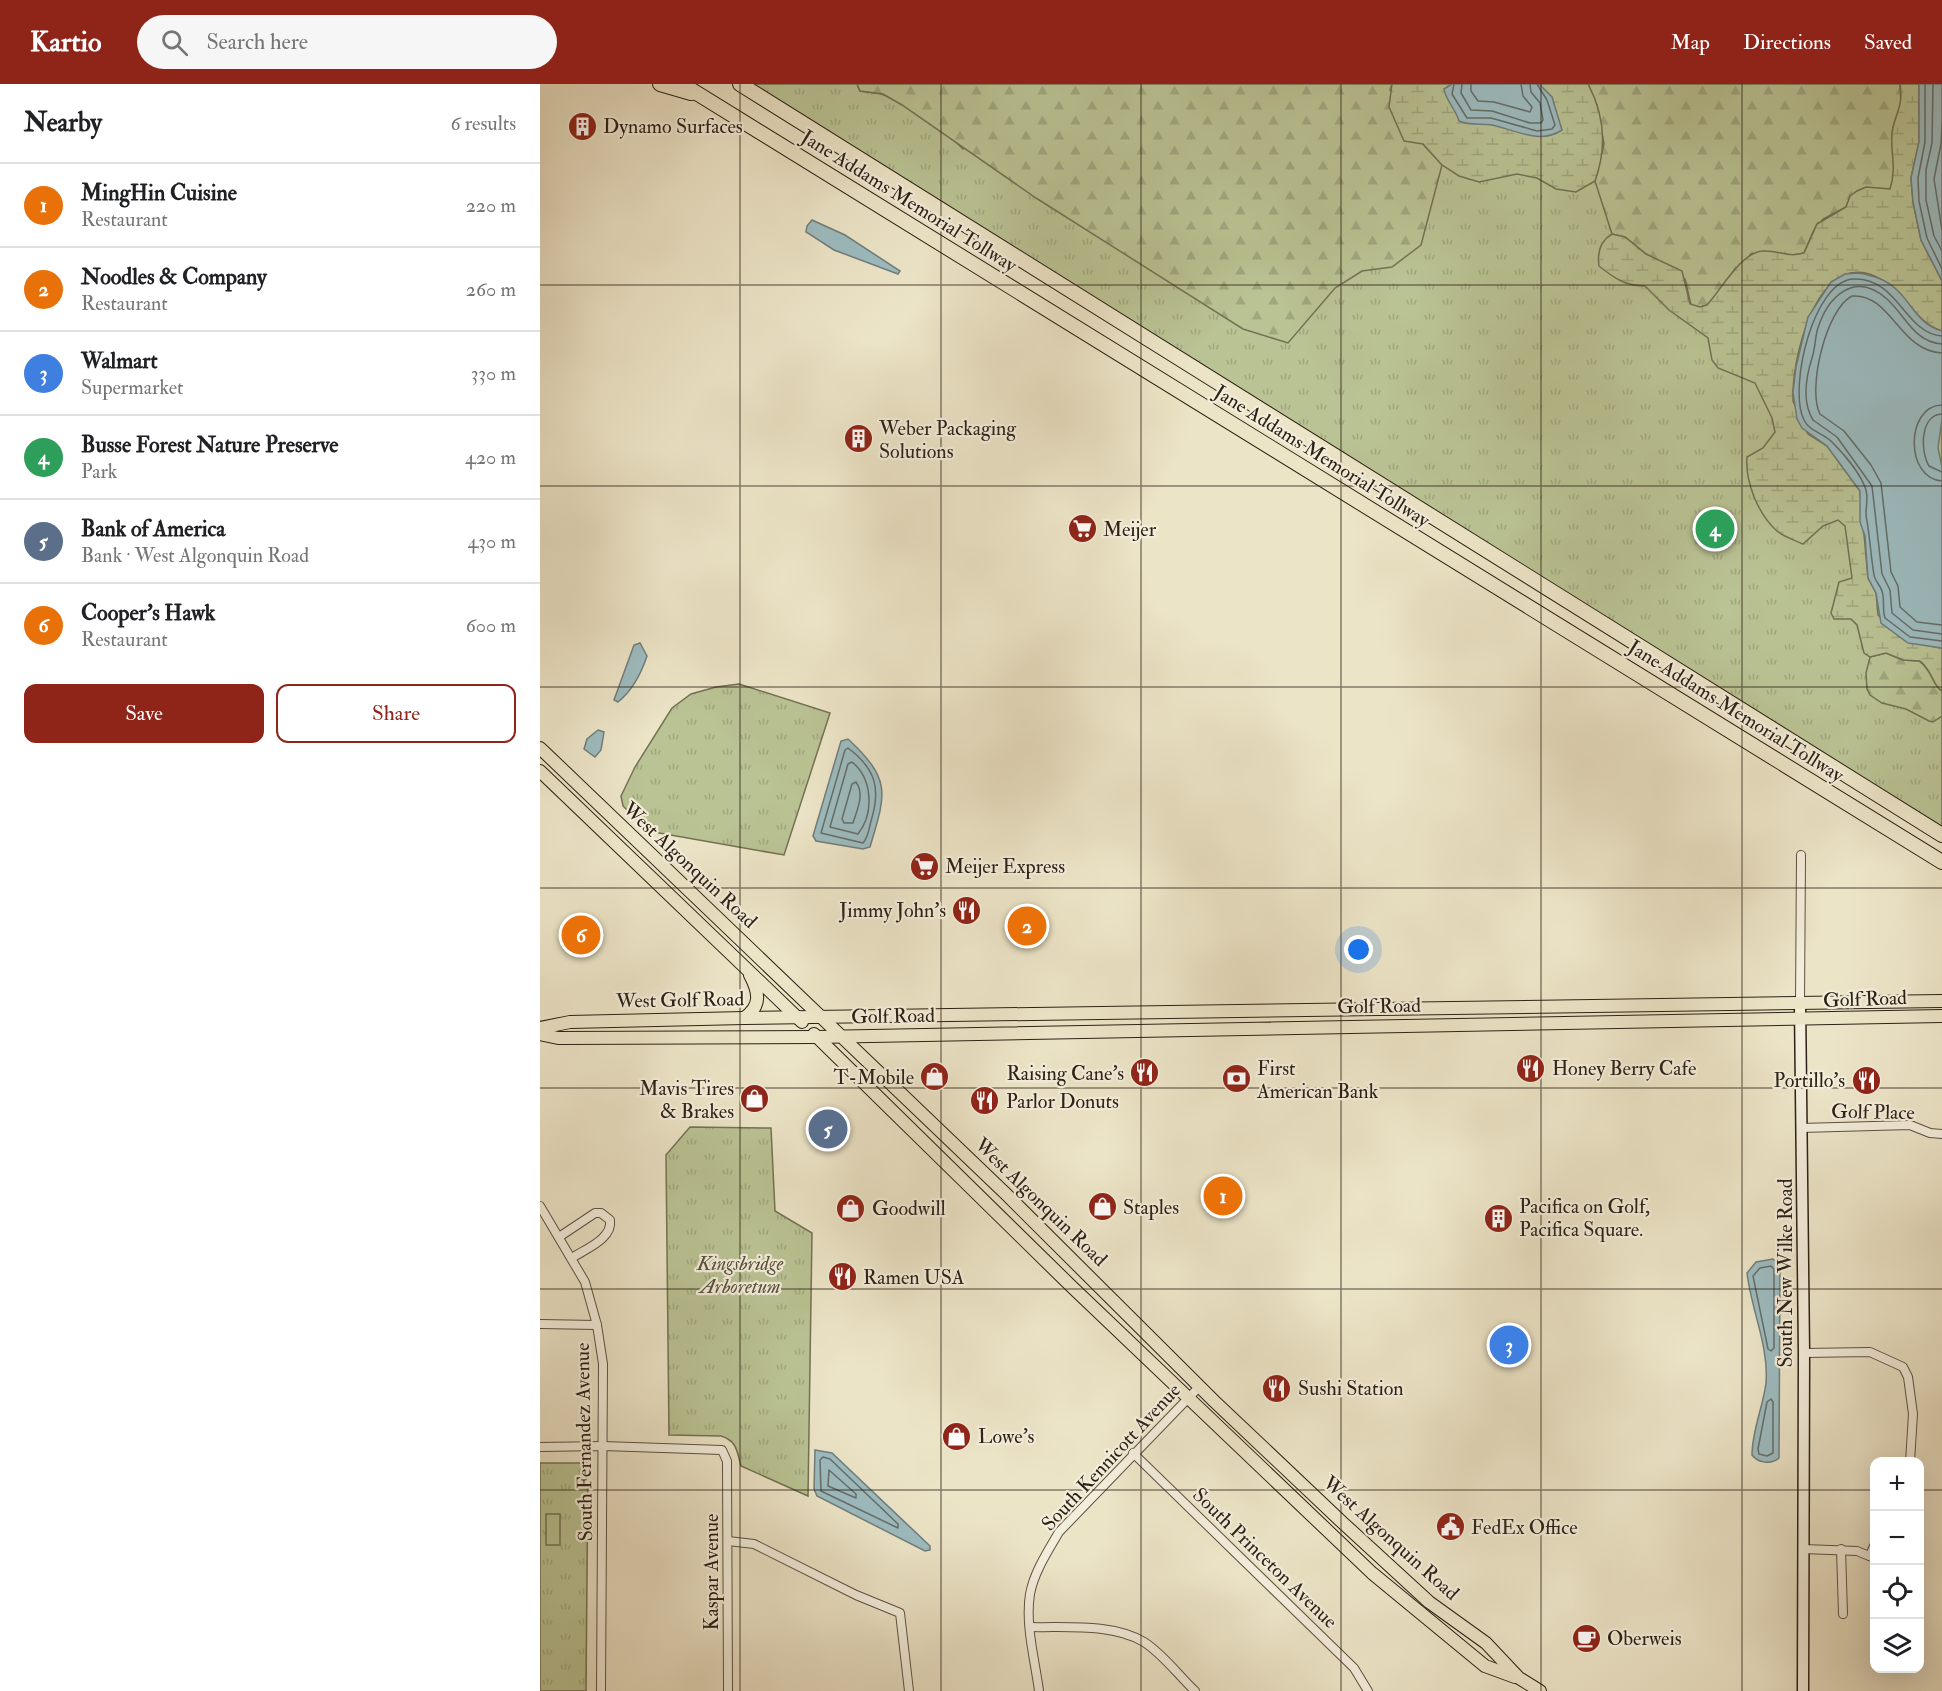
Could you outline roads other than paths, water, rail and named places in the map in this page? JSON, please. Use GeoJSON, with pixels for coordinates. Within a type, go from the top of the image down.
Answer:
{"type":"FeatureCollection","features":[{"type":"Feature","properties":{"kind":"highway"},"geometry":{"type":"LineString","coordinates":[[660,84],[666,88],[699,95]]}},
{"type":"Feature","properties":{"kind":"highway","name":"Jane Addams Memorial Tollway"},"geometry":{"type":"LineString","coordinates":[[682,84],[1942,862]]}},
{"type":"Feature","properties":{"kind":"highway","name":"Jane Addams Memorial Tollway"},"geometry":{"type":"LineString","coordinates":[[740,84],[1942,835]]}},
{"type":"Feature","properties":{"kind":"main road","name":"West Algonquin Road"},"geometry":{"type":"LineString","coordinates":[[540,748],[1006,1194],[1200,1386],[1429,1602],[1486,1643],[1520,1678],[1540,1691]]}},
{"type":"Feature","properties":{"kind":"main road","name":"West Algonquin Road"},"geometry":{"type":"LineString","coordinates":[[540,771],[746,966],[1372,1573],[1485,1666],[1520,1678]]}},
{"type":"Feature","properties":{"kind":"main road"},"geometry":{"type":"LineString","coordinates":[[744,1018],[751,1014],[758,1000],[758,991],[746,966]]}},
{"type":"Feature","properties":{"kind":"main road","name":"Golf Road"},"geometry":{"type":"LineString","coordinates":[[820,1018],[1380,1007],[1942,1001]]}},
{"type":"Feature","properties":{"kind":"main road","name":"South New Wilke Road"},"geometry":{"type":"LineString","coordinates":[[1800,1003],[1804,1353],[1803,1691]]}},
{"type":"Feature","properties":{"kind":"main road","name":"Golf Road"},"geometry":{"type":"LineString","coordinates":[[817,1037],[1942,1016]]}},
{"type":"Feature","properties":{"kind":"main road","name":"West Golf Road"},"geometry":{"type":"LineString","coordinates":[[540,1028],[570,1022],[820,1018]]}},
{"type":"Feature","properties":{"kind":"main road","name":"West Golf Road"},"geometry":{"type":"LineString","coordinates":[[540,1034],[569,1038],[817,1037]]}},
{"type":"Feature","properties":{"kind":"street","name":"South New Wilke Road"},"geometry":{"type":"LineString","coordinates":[[1800,1003],[1801,855]]}},
{"type":"Feature","properties":{"kind":"street","name":"Golf Place"},"geometry":{"type":"LineString","coordinates":[[1801,1128],[1910,1125],[1930,1133],[1942,1134]]}},
{"type":"Feature","properties":{"kind":"street","name":"South Fernandez Avenue"},"geometry":{"type":"LineString","coordinates":[[540,1206],[585,1282],[597,1325],[603,1364],[601,1691]]}},
{"type":"Feature","properties":{"kind":"street"},"geometry":{"type":"LineString","coordinates":[[559,1237],[595,1213],[610,1220],[611,1226],[606,1236],[572,1258]]}},
{"type":"Feature","properties":{"kind":"street"},"geometry":{"type":"LineString","coordinates":[[540,1324],[597,1325]]}},
{"type":"Feature","properties":{"kind":"street"},"geometry":{"type":"LineString","coordinates":[[1804,1353],[1870,1352],[1903,1367],[1908,1377],[1913,1414],[1910,1457]]}},
{"type":"Feature","properties":{"kind":"street","name":"South Kennicott Avenue"},"geometry":{"type":"LineString","coordinates":[[1039,1691],[1030,1627],[1030,1595],[1036,1575],[1059,1532],[1200,1386]]}},
{"type":"Feature","properties":{"kind":"street"},"geometry":{"type":"LineString","coordinates":[[540,1447],[603,1446]]}},
{"type":"Feature","properties":{"kind":"street","name":"Kaspar Avenue"},"geometry":{"type":"LineString","coordinates":[[603,1446],[717,1448],[724,1453],[727,1461],[728,1691]]}},
{"type":"Feature","properties":{"kind":"street","name":"South Princeton Avenue"},"geometry":{"type":"LineString","coordinates":[[1133,1453],[1354,1668],[1368,1691]]}},
{"type":"Feature","properties":{"kind":"street"},"geometry":{"type":"LineString","coordinates":[[728,1541],[754,1544],[856,1595],[900,1613],[909,1691]]}},
{"type":"Feature","properties":{"kind":"street"},"geometry":{"type":"LineString","coordinates":[[1803,1549],[1841,1549],[1870,1556]]}},
{"type":"Feature","properties":{"kind":"street"},"geometry":{"type":"LineString","coordinates":[[1841,1549],[1843,1614]]}},
{"type":"Feature","properties":{"kind":"street"},"geometry":{"type":"LineString","coordinates":[[1030,1627],[1088,1628],[1122,1633],[1145,1643],[1195,1691]]}},
{"type":"Feature","properties":{"kind":"street"},"geometry":{"type":"LineString","coordinates":[[1181,1691],[1187,1684]]}},
{"type":"Feature","properties":{"kind":"water"},"geometry":{"type":"Polygon","coordinates":[[[1452,84],[1539,84],[1552,97],[1562,130],[1545,136],[1536,136],[1492,125],[1459,121],[1444,89],[1452,84]]]}},
{"type":"Feature","properties":{"kind":"water"},"geometry":{"type":"Polygon","coordinates":[[[1919,84],[1942,84],[1942,281],[1921,240],[1913,202],[1911,178],[1919,142],[1919,84]]]}},
{"type":"Feature","properties":{"kind":"water"},"geometry":{"type":"Polygon","coordinates":[[[812,220],[845,235],[900,271],[898,274],[834,250],[806,232],[812,220]]]}},
{"type":"Feature","properties":{"kind":"water"},"geometry":{"type":"Polygon","coordinates":[[[1858,273],[1889,283],[1927,324],[1942,331],[1942,419],[1938,448],[1942,467],[1942,648],[1908,643],[1881,623],[1876,593],[1868,578],[1865,536],[1860,522],[1860,491],[1827,446],[1802,428],[1797,419],[1793,392],[1796,367],[1808,317],[1831,282],[1845,274],[1858,273]]]}},
{"type":"Feature","properties":{"kind":"water"},"geometry":{"type":"Polygon","coordinates":[[[640,643],[647,656],[645,663],[632,687],[618,702],[614,700],[634,645],[640,643]]]}},
{"type":"Feature","properties":{"kind":"water"},"geometry":{"type":"Polygon","coordinates":[[[598,730],[604,732],[601,750],[595,757],[584,749],[587,739],[598,730]]]}},
{"type":"Feature","properties":{"kind":"water"},"geometry":{"type":"Polygon","coordinates":[[[848,739],[872,766],[879,777],[882,788],[880,813],[870,847],[863,849],[816,841],[813,836],[841,741],[848,739]]]}},
{"type":"Feature","properties":{"kind":"water"},"geometry":{"type":"Polygon","coordinates":[[[1773,1259],[1780,1265],[1779,1458],[1772,1462],[1765,1462],[1752,1455],[1765,1392],[1766,1369],[1747,1273],[1756,1262],[1773,1259]]]}},
{"type":"Feature","properties":{"kind":"water"},"geometry":{"type":"Polygon","coordinates":[[[815,1450],[832,1453],[930,1546],[930,1550],[925,1551],[817,1496],[814,1489],[815,1450]]]}},
{"type":"Feature","properties":{"kind":"place","name":"Dynamo Surfaces"},"geometry":{"type":"Point","coordinates":[582,126]}},
{"type":"Feature","properties":{"kind":"place","name":"Weber Packaging Solutions"},"geometry":{"type":"Point","coordinates":[858,439]}},
{"type":"Feature","properties":{"kind":"place","name":"Meijer"},"geometry":{"type":"Point","coordinates":[1082,529]}},
{"type":"Feature","properties":{"kind":"place","name":"Busse Forest Nature Preserve"},"geometry":{"type":"Point","coordinates":[1715,529]}},
{"type":"Feature","properties":{"kind":"place","name":"Meijer Express"},"geometry":{"type":"Point","coordinates":[924,866]}},
{"type":"Feature","properties":{"kind":"place","name":"Jimmy John's"},"geometry":{"type":"Point","coordinates":[967,910]}},
{"type":"Feature","properties":{"kind":"place","name":"Noodles & Company"},"geometry":{"type":"Point","coordinates":[1027,926]}},
{"type":"Feature","properties":{"kind":"place","name":"Cooper's Hawk"},"geometry":{"type":"Point","coordinates":[581,935]}},
{"type":"Feature","properties":{"kind":"place","name":"Honey Berry Cafe"},"geometry":{"type":"Point","coordinates":[1531,1068]}},
{"type":"Feature","properties":{"kind":"place","name":"Raising Cane's"},"geometry":{"type":"Point","coordinates":[1145,1073]}},
{"type":"Feature","properties":{"kind":"place","name":"T-Mobile"},"geometry":{"type":"Point","coordinates":[935,1077]}},
{"type":"Feature","properties":{"kind":"place","name":"First American Bank"},"geometry":{"type":"Point","coordinates":[1236,1079]}},
{"type":"Feature","properties":{"kind":"place","name":"Portillo's"},"geometry":{"type":"Point","coordinates":[1866,1080]}},
{"type":"Feature","properties":{"kind":"place","name":"Mavis Tires & Brakes"},"geometry":{"type":"Point","coordinates":[755,1099]}},
{"type":"Feature","properties":{"kind":"place","name":"Parlor Donuts"},"geometry":{"type":"Point","coordinates":[985,1101]}},
{"type":"Feature","properties":{"kind":"place","name":"Bank of America"},"geometry":{"type":"Point","coordinates":[828,1129]}},
{"type":"Feature","properties":{"kind":"place","name":"MingHin Cuisine"},"geometry":{"type":"Point","coordinates":[1223,1196]}},
{"type":"Feature","properties":{"kind":"place","name":"Staples"},"geometry":{"type":"Point","coordinates":[1102,1207]}},
{"type":"Feature","properties":{"kind":"place","name":"Goodwill"},"geometry":{"type":"Point","coordinates":[851,1208]}},
{"type":"Feature","properties":{"kind":"place","name":"Pacifica on Golf, Pacifica Square."},"geometry":{"type":"Point","coordinates":[1498,1218]}},
{"type":"Feature","properties":{"kind":"place","name":"Ramen USA"},"geometry":{"type":"Point","coordinates":[842,1277]}},
{"type":"Feature","properties":{"kind":"place","name":"Walmart"},"geometry":{"type":"Point","coordinates":[1509,1345]}},
{"type":"Feature","properties":{"kind":"place","name":"Sushi Station"},"geometry":{"type":"Point","coordinates":[1277,1388]}},
{"type":"Feature","properties":{"kind":"place","name":"Lowe's"},"geometry":{"type":"Point","coordinates":[957,1436]}},
{"type":"Feature","properties":{"kind":"place","name":"FedEx Office"},"geometry":{"type":"Point","coordinates":[1450,1527]}},
{"type":"Feature","properties":{"kind":"place","name":"Oberweis"},"geometry":{"type":"Point","coordinates":[1586,1638]}},
{"type":"Feature","properties":{"kind":"park label","name":"Kingsbridge Arboretum"},"geometry":{"type":"Point","coordinates":[740,1274]}}]}
